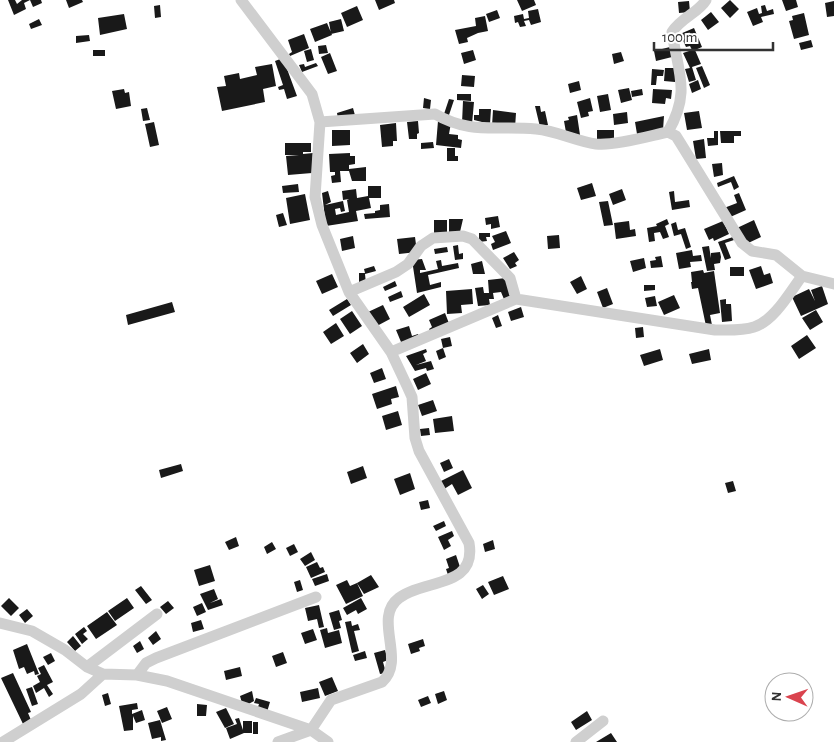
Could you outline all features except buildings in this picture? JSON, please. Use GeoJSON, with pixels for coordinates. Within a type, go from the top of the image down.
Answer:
{"type":"FeatureCollection","features":[{"type":"Feature","properties":{"kind":"street"},"geometry":{"type":"LineString","coordinates":[[241,0],[312,94],[320,122],[315,197],[322,226],[349,292],[391,352],[412,398],[415,438],[419,451],[469,543],[470,552],[468,566],[456,577],[411,591],[399,598],[391,607],[388,618],[392,666],[388,677],[382,682],[331,700],[311,730],[278,742]]}},
{"type":"Feature","properties":{"kind":"street"},"geometry":{"type":"LineString","coordinates":[[668,132],[676,118],[681,90],[680,60],[672,32],[679,22],[703,6],[706,0]]}},
{"type":"Feature","properties":{"kind":"street"},"geometry":{"type":"LineString","coordinates":[[320,122],[434,114],[450,123],[472,129],[537,129],[568,135],[596,144],[636,139],[668,132],[676,136],[742,243],[752,251],[776,254],[802,276],[834,284]]}},
{"type":"Feature","properties":{"kind":"street"},"geometry":{"type":"LineString","coordinates":[[349,292],[396,272],[408,264],[420,246],[433,238],[463,236],[472,239],[510,278],[516,299]]}},
{"type":"Feature","properties":{"kind":"street"},"geometry":{"type":"LineString","coordinates":[[391,352],[516,299],[715,330],[742,330],[756,327],[769,318],[802,276]]}},
{"type":"Feature","properties":{"kind":"street"},"geometry":{"type":"LineString","coordinates":[[137,675],[146,663],[156,658],[316,597]]}},
{"type":"Feature","properties":{"kind":"street"},"geometry":{"type":"LineString","coordinates":[[87,667],[157,614]]}},
{"type":"Feature","properties":{"kind":"street"},"geometry":{"type":"LineString","coordinates":[[0,623],[32,631],[65,650],[87,667],[103,674],[137,675],[167,681],[311,730],[328,742]]}},
{"type":"Feature","properties":{"kind":"street"},"geometry":{"type":"LineString","coordinates":[[4,742],[81,694],[103,674]]}},
{"type":"Feature","properties":{"kind":"street"},"geometry":{"type":"LineString","coordinates":[[576,742],[603,721]]}}]}
